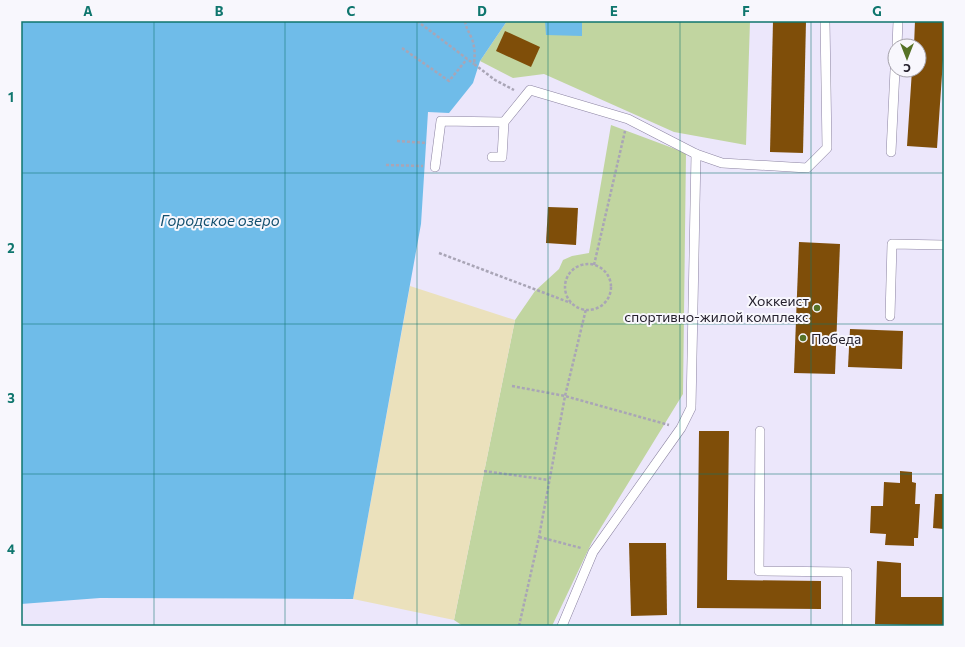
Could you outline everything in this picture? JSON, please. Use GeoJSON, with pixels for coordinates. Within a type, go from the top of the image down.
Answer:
{"type":"FeatureCollection","features":[{"type":"Feature","properties":{"kind":"lane"},"geometry":{"type":"LineString","coordinates":[[492,157],[502,157],[504,122],[530,90],[628,119],[696,154],[722,163],[807,168],[827,148],[825,21]]}},
{"type":"Feature","properties":{"kind":"lane"},"geometry":{"type":"LineString","coordinates":[[897,38],[898,21]]}},
{"type":"Feature","properties":{"kind":"lane"},"geometry":{"type":"LineString","coordinates":[[891,152],[896,78]]}},
{"type":"Feature","properties":{"kind":"lane"},"geometry":{"type":"LineString","coordinates":[[435,167],[441,121],[504,122]]}},
{"type":"Feature","properties":{"kind":"lane"},"geometry":{"type":"LineString","coordinates":[[562,626],[593,552],[681,428],[691,408],[696,154]]}},
{"type":"Feature","properties":{"kind":"lane"},"geometry":{"type":"LineString","coordinates":[[890,316],[892,244],[944,245]]}},
{"type":"Feature","properties":{"kind":"lane"},"geometry":{"type":"LineString","coordinates":[[760,430],[759,571],[847,572],[847,626]]}},
{"type":"Feature","properties":{"kind":"path"},"geometry":{"type":"LineString","coordinates":[[417,21],[495,80]]}},
{"type":"Feature","properties":{"kind":"path"},"geometry":{"type":"LineString","coordinates":[[465,21],[465,27],[472,40],[475,52],[474,64]]}},
{"type":"Feature","properties":{"kind":"path"},"geometry":{"type":"LineString","coordinates":[[402,48],[449,82],[467,59]]}},
{"type":"Feature","properties":{"kind":"path"},"geometry":{"type":"LineString","coordinates":[[594,264],[628,119]]}},
{"type":"Feature","properties":{"kind":"path"},"geometry":{"type":"LineString","coordinates":[[397,141],[437,144]]}},
{"type":"Feature","properties":{"kind":"path"},"geometry":{"type":"LineString","coordinates":[[386,164],[435,167]]}},
{"type":"Feature","properties":{"kind":"path"},"geometry":{"type":"LineString","coordinates":[[439,253],[572,303],[579,308],[586,310],[597,308],[605,302],[610,294],[611,285],[608,276],[602,269],[594,264],[586,264],[577,267],[571,272],[566,280],[565,287],[567,296],[572,303]]}},
{"type":"Feature","properties":{"kind":"path"},"geometry":{"type":"LineString","coordinates":[[519,626],[539,537],[565,396],[586,310]]}},
{"type":"Feature","properties":{"kind":"path"},"geometry":{"type":"LineString","coordinates":[[512,386],[565,396],[681,428]]}},
{"type":"Feature","properties":{"kind":"path"},"geometry":{"type":"LineString","coordinates":[[484,471],[549,480]]}},
{"type":"Feature","properties":{"kind":"path"},"geometry":{"type":"LineString","coordinates":[[539,537],[593,552]]}},
{"type":"Feature","properties":{"kind":"green space"},"geometry":{"type":"Polygon","coordinates":[[[507,21],[750,21],[746,145],[674,132],[544,74],[513,78],[480,61],[507,21]]]}},
{"type":"Feature","properties":{"kind":"green space"},"geometry":{"type":"Polygon","coordinates":[[[611,125],[686,153],[683,394],[592,542],[552,626],[463,626],[454,620],[515,320],[535,291],[559,269],[563,260],[572,256],[589,253],[611,125]]]}},
{"type":"Feature","properties":{"kind":"sand"},"geometry":{"type":"Polygon","coordinates":[[[410,286],[515,320],[454,620],[353,599],[410,286]]]}},
{"type":"Feature","properties":{"kind":"water","name":"Городское озеро"},"geometry":{"type":"Polygon","coordinates":[[[21,21],[507,21],[480,61],[473,83],[449,113],[428,112],[421,224],[353,599],[100,598],[21,604],[21,21]]]}},
{"type":"Feature","properties":{"kind":"water"},"geometry":{"type":"Polygon","coordinates":[[[545,21],[582,21],[582,36],[546,35],[545,21]]]}},
{"type":"Feature","properties":{"kind":"building"},"geometry":{"type":"Polygon","coordinates":[[[773,21],[806,21],[803,153],[770,152],[773,21]]]}},
{"type":"Feature","properties":{"kind":"building"},"geometry":{"type":"Polygon","coordinates":[[[915,21],[944,21],[944,45],[937,148],[907,146],[911,78],[927,78],[927,38],[914,38],[915,21]]]}},
{"type":"Feature","properties":{"kind":"building"},"geometry":{"type":"Polygon","coordinates":[[[505,31],[540,47],[531,67],[496,51],[505,31]]]}},
{"type":"Feature","properties":{"kind":"building"},"geometry":{"type":"Polygon","coordinates":[[[548,207],[578,208],[576,245],[546,243],[548,207]]]}},
{"type":"Feature","properties":{"kind":"building","name":"Хоккеист спортивно-жилой комплекс"},"geometry":{"type":"Polygon","coordinates":[[[799,242],[840,244],[835,374],[794,373],[799,242]]]}},
{"type":"Feature","properties":{"kind":"building"},"geometry":{"type":"Polygon","coordinates":[[[850,329],[903,331],[902,369],[848,367],[850,329]]]}},
{"type":"Feature","properties":{"kind":"building"},"geometry":{"type":"Polygon","coordinates":[[[699,431],[729,431],[727,580],[821,581],[821,609],[697,608],[699,431]]]}},
{"type":"Feature","properties":{"kind":"building"},"geometry":{"type":"Polygon","coordinates":[[[900,471],[912,472],[912,482],[916,483],[915,504],[920,504],[918,538],[914,538],[914,546],[885,545],[886,534],[870,533],[871,506],[883,506],[884,482],[900,483],[900,471]]]}},
{"type":"Feature","properties":{"kind":"building"},"geometry":{"type":"Polygon","coordinates":[[[935,494],[944,494],[944,529],[933,528],[935,494]]]}},
{"type":"Feature","properties":{"kind":"building"},"geometry":{"type":"Polygon","coordinates":[[[629,543],[666,543],[667,615],[631,616],[629,543]]]}},
{"type":"Feature","properties":{"kind":"building"},"geometry":{"type":"Polygon","coordinates":[[[877,561],[901,563],[901,597],[944,597],[944,626],[875,624],[877,561]]]}},
{"type":"Feature","properties":{"kind":"place","name":"Хоккеист спортивно-жилой комплекс"},"geometry":{"type":"Point","coordinates":[817,308]}},
{"type":"Feature","properties":{"kind":"place","name":"Победа"},"geometry":{"type":"Point","coordinates":[803,338]}}]}
